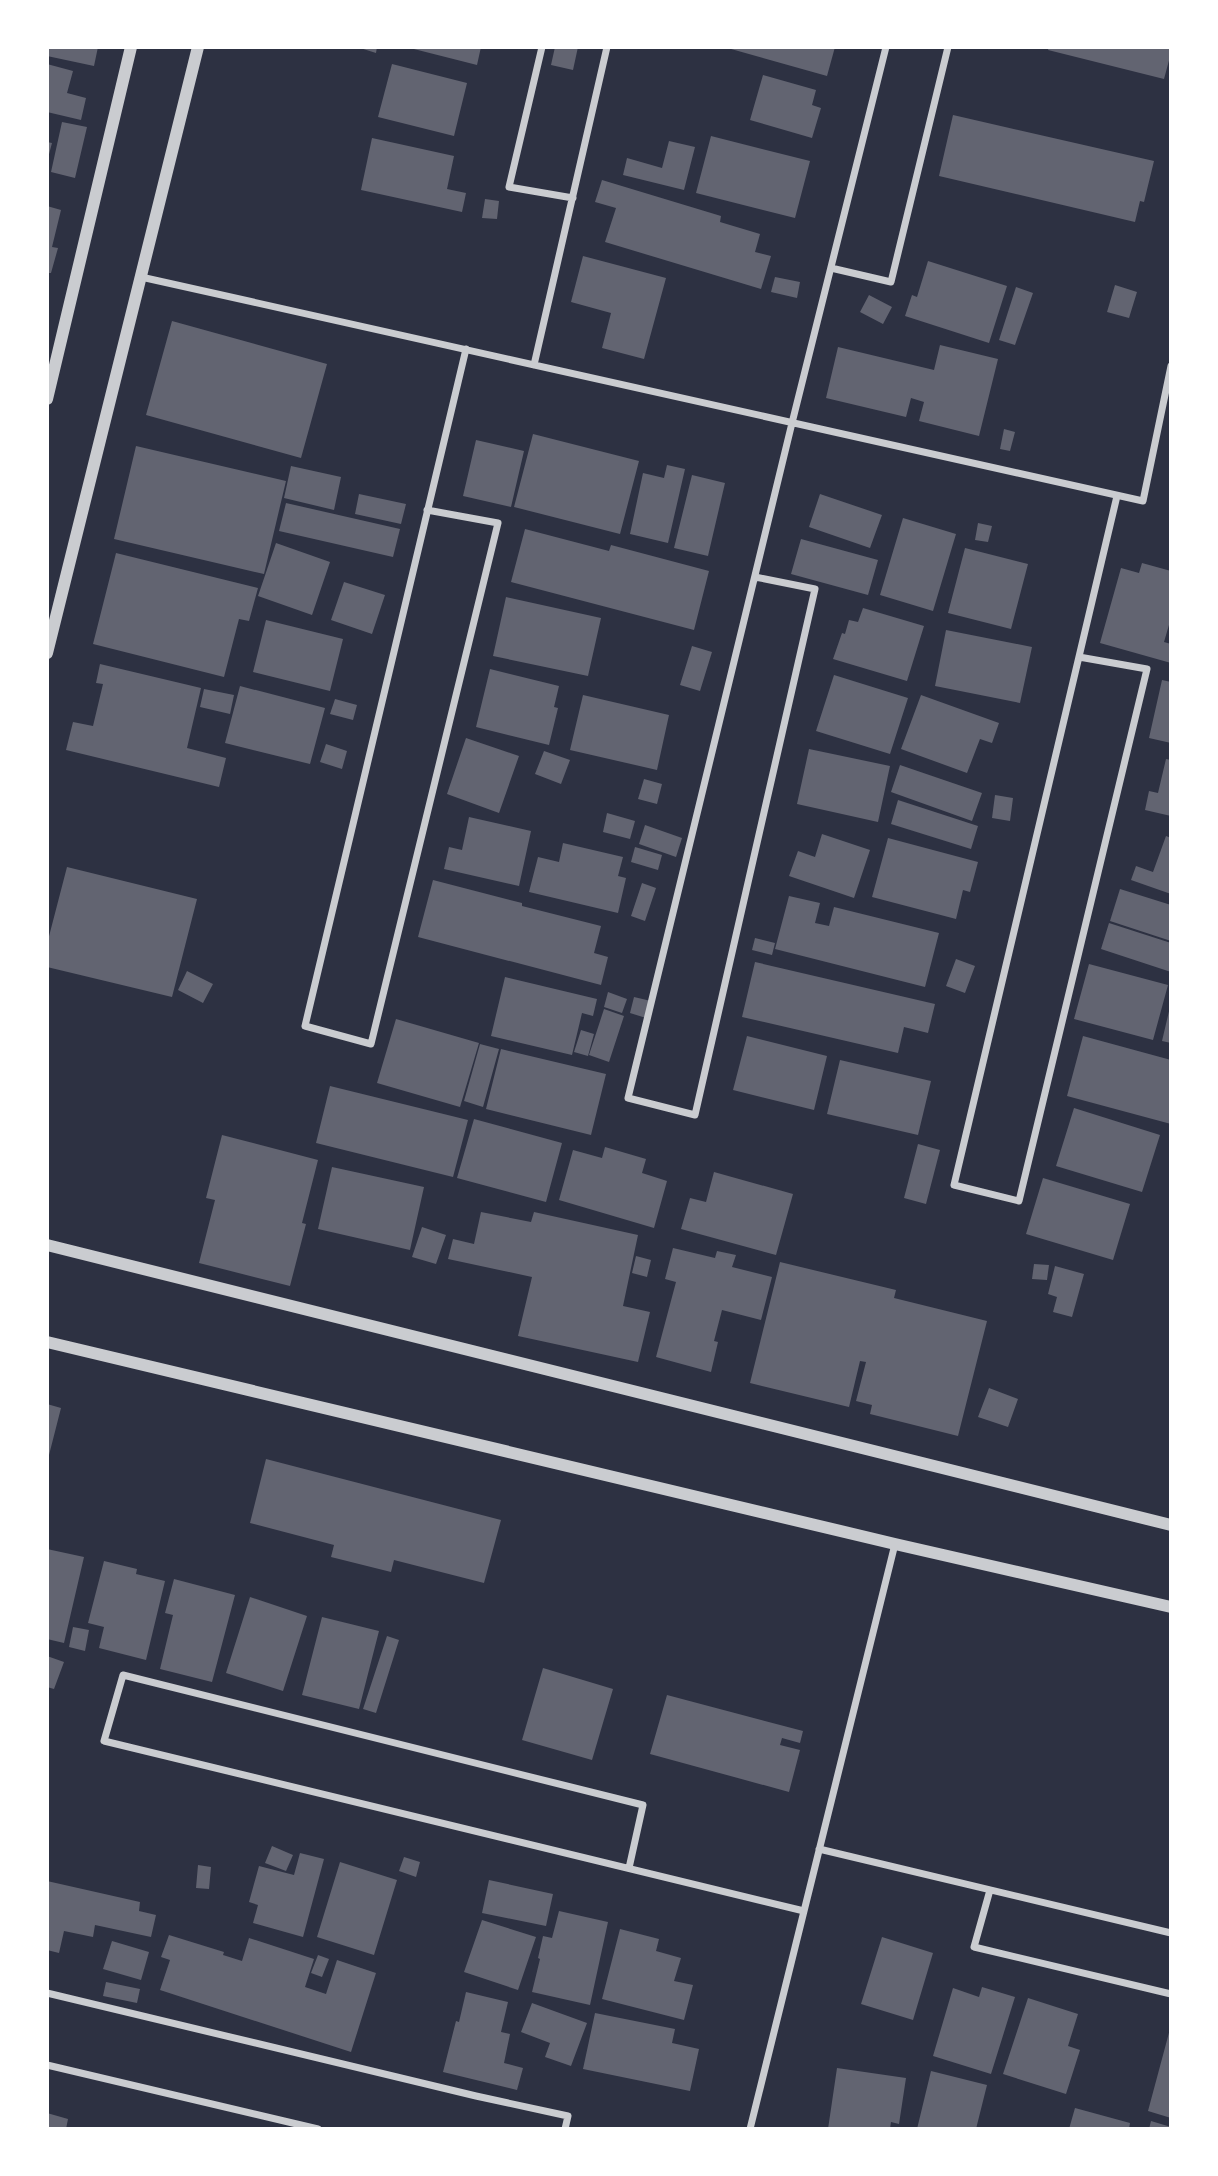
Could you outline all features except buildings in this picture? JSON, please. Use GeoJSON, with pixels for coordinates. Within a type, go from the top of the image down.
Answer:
{"type":"FeatureCollection","features":[{"type":"Feature","properties":{"kind":"street"},"geometry":{"type":"LineString","coordinates":[[47,398],[131,47]]}},
{"type":"Feature","properties":{"kind":"street"},"geometry":{"type":"LineString","coordinates":[[47,653],[198,47]]}},
{"type":"Feature","properties":{"kind":"street"},"geometry":{"type":"LineString","coordinates":[[542,47],[509,187],[573,198]]}},
{"type":"Feature","properties":{"kind":"street"},"geometry":{"type":"LineString","coordinates":[[534,365],[607,47]]}},
{"type":"Feature","properties":{"kind":"street"},"geometry":{"type":"LineString","coordinates":[[755,577],[815,589],[695,1115],[628,1098],[792,423],[886,47]]}},
{"type":"Feature","properties":{"kind":"street"},"geometry":{"type":"LineString","coordinates":[[831,268],[891,282],[948,47]]}},
{"type":"Feature","properties":{"kind":"street"},"geometry":{"type":"LineString","coordinates":[[141,277],[1143,501],[1171,366]]}},
{"type":"Feature","properties":{"kind":"street"},"geometry":{"type":"LineString","coordinates":[[427,510],[498,523],[371,1044],[305,1026],[427,510],[466,349]]}},
{"type":"Feature","properties":{"kind":"street"},"geometry":{"type":"LineString","coordinates":[[1079,657],[1147,669],[1019,1201],[954,1185],[1117,496]]}},
{"type":"Feature","properties":{"kind":"street"},"geometry":{"type":"LineString","coordinates":[[47,1245],[1171,1525]]}},
{"type":"Feature","properties":{"kind":"street"},"geometry":{"type":"LineString","coordinates":[[47,1342],[1171,1607]]}},
{"type":"Feature","properties":{"kind":"street"},"geometry":{"type":"LineString","coordinates":[[750,2129],[895,1544]]}},
{"type":"Feature","properties":{"kind":"street"},"geometry":{"type":"LineString","coordinates":[[629,1868],[643,1805],[123,1675],[104,1741],[804,1911]]}},
{"type":"Feature","properties":{"kind":"street"},"geometry":{"type":"LineString","coordinates":[[819,1849],[1171,1933]]}},
{"type":"Feature","properties":{"kind":"street"},"geometry":{"type":"LineString","coordinates":[[990,1890],[974,1947],[1171,1994]]}},
{"type":"Feature","properties":{"kind":"street"},"geometry":{"type":"LineString","coordinates":[[47,1993],[568,2116],[565,2129]]}},
{"type":"Feature","properties":{"kind":"street"},"geometry":{"type":"LineString","coordinates":[[47,2064],[318,2129]]}}]}
